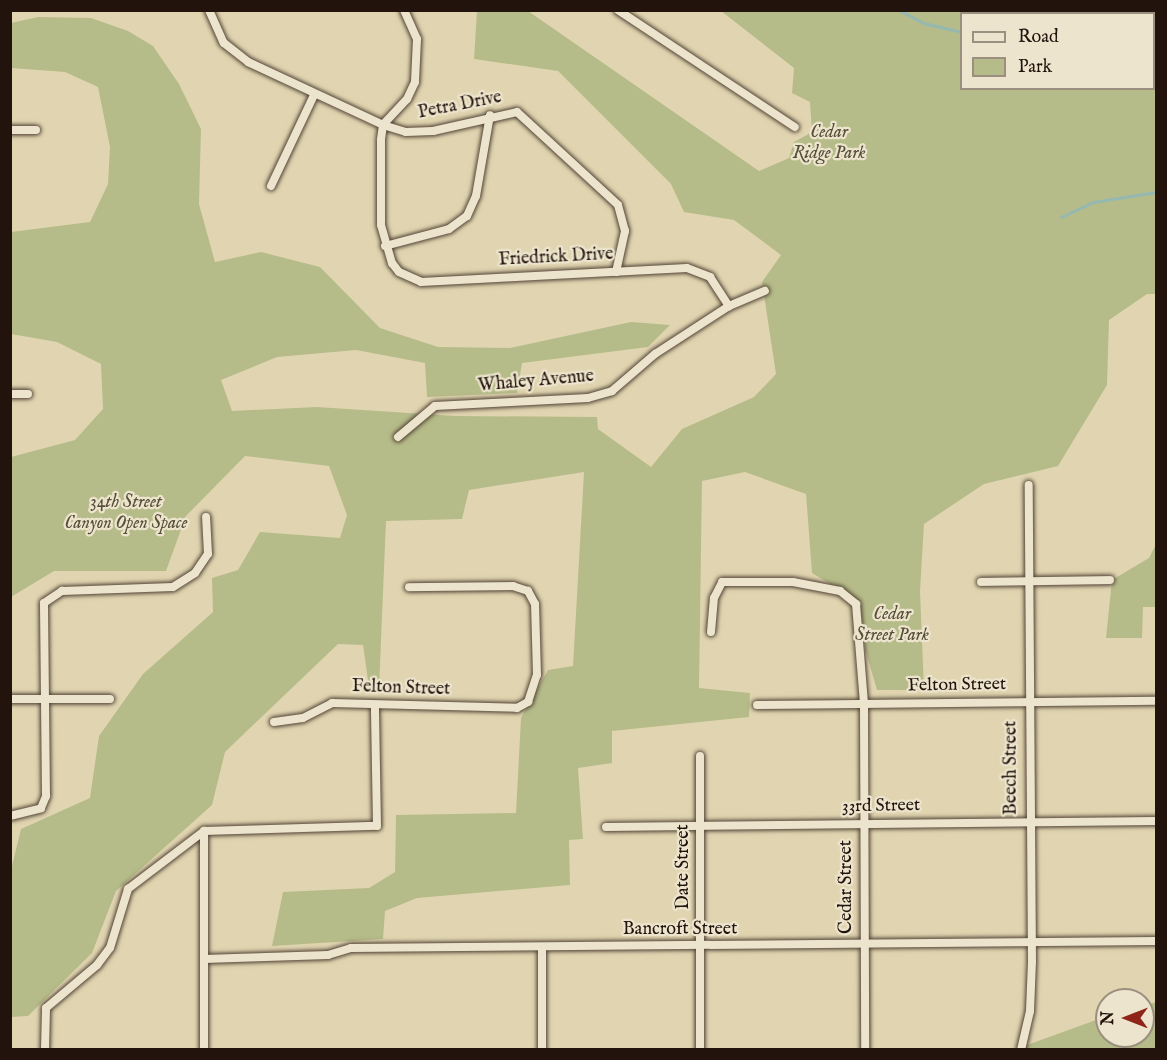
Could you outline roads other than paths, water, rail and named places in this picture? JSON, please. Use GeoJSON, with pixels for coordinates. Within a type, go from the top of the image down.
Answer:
{"type":"FeatureCollection","features":[{"type":"Feature","properties":{"kind":"street","name":"Petra Drive"},"geometry":{"type":"LineString","coordinates":[[210,10],[214,27],[231,49],[314,95],[383,125],[406,132],[433,131],[490,116],[517,112],[609,193],[623,216],[625,231],[616,272]]}},
{"type":"Feature","properties":{"kind":"street"},"geometry":{"type":"LineString","coordinates":[[404,10],[417,39],[415,81],[407,99],[383,125],[381,225],[385,246],[449,229],[467,216],[476,196],[490,116]]}},
{"type":"Feature","properties":{"kind":"street"},"geometry":{"type":"LineString","coordinates":[[618,10],[795,127]]}},
{"type":"Feature","properties":{"kind":"street"},"geometry":{"type":"LineString","coordinates":[[271,186],[314,95]]}},
{"type":"Feature","properties":{"kind":"street"},"geometry":{"type":"LineString","coordinates":[[10,130],[36,130]]}},
{"type":"Feature","properties":{"kind":"street","name":"Friedrick Drive"},"geometry":{"type":"LineString","coordinates":[[385,246],[399,272],[421,282],[687,268],[701,272],[716,283],[729,306]]}},
{"type":"Feature","properties":{"kind":"street","name":"Whaley Avenue"},"geometry":{"type":"LineString","coordinates":[[398,437],[435,406],[588,398],[612,391],[655,354],[729,306],[765,291]]}},
{"type":"Feature","properties":{"kind":"street"},"geometry":{"type":"LineString","coordinates":[[10,394],[28,394]]}},
{"type":"Feature","properties":{"kind":"street","name":"Beech Street"},"geometry":{"type":"LineString","coordinates":[[1021,1050],[1030,1011],[1029,485]]}},
{"type":"Feature","properties":{"kind":"street"},"geometry":{"type":"LineString","coordinates":[[10,816],[41,808],[47,776],[42,759],[44,603],[62,591],[173,587],[195,573],[208,554],[206,517]]}},
{"type":"Feature","properties":{"kind":"street"},"geometry":{"type":"LineString","coordinates":[[981,582],[1110,580]]}},
{"type":"Feature","properties":{"kind":"street","name":"Cedar Street"},"geometry":{"type":"LineString","coordinates":[[711,632],[717,586],[730,581],[793,582],[840,591],[856,604],[860,617],[864,704],[865,1050]]}},
{"type":"Feature","properties":{"kind":"street","name":"Felton Street"},"geometry":{"type":"LineString","coordinates":[[274,722],[303,718],[332,703],[375,707],[517,708],[528,702],[537,675],[535,604],[528,591],[513,586],[409,587]]}},
{"type":"Feature","properties":{"kind":"street"},"geometry":{"type":"LineString","coordinates":[[10,699],[110,699]]}},
{"type":"Feature","properties":{"kind":"street","name":"Felton Street"},"geometry":{"type":"LineString","coordinates":[[757,705],[1156,701]]}},
{"type":"Feature","properties":{"kind":"street"},"geometry":{"type":"LineString","coordinates":[[45,1050],[46,1008],[97,965],[110,948],[128,889],[204,831],[377,826],[375,707]]}},
{"type":"Feature","properties":{"kind":"street","name":"Date Street"},"geometry":{"type":"LineString","coordinates":[[700,756],[700,1050]]}},
{"type":"Feature","properties":{"kind":"street","name":"33rd Street"},"geometry":{"type":"LineString","coordinates":[[606,827],[1156,821]]}},
{"type":"Feature","properties":{"kind":"street"},"geometry":{"type":"LineString","coordinates":[[204,831],[204,1050]]}},
{"type":"Feature","properties":{"kind":"street","name":"Bancroft Street"},"geometry":{"type":"LineString","coordinates":[[204,959],[328,955],[351,948],[700,947],[1156,941]]}},
{"type":"Feature","properties":{"kind":"street"},"geometry":{"type":"LineString","coordinates":[[542,947],[542,1050]]}},
{"type":"Feature","properties":{"kind":"waterway"},"geometry":{"type":"LineString","coordinates":[[899,10],[923,23],[960,32]]}},
{"type":"Feature","properties":{"kind":"waterway"},"geometry":{"type":"LineString","coordinates":[[1061,217],[1093,202],[1156,192]]}},
{"type":"Feature","properties":{"kind":"park label","name":"Cedar Ridge Park"},"geometry":{"type":"Point","coordinates":[829,144]}},
{"type":"Feature","properties":{"kind":"park label","name":"34th Street Canyon Open Space"},"geometry":{"type":"Point","coordinates":[126,514]}},
{"type":"Feature","properties":{"kind":"park label","name":"Cedar Street Park"},"geometry":{"type":"Point","coordinates":[892,626]}}]}
